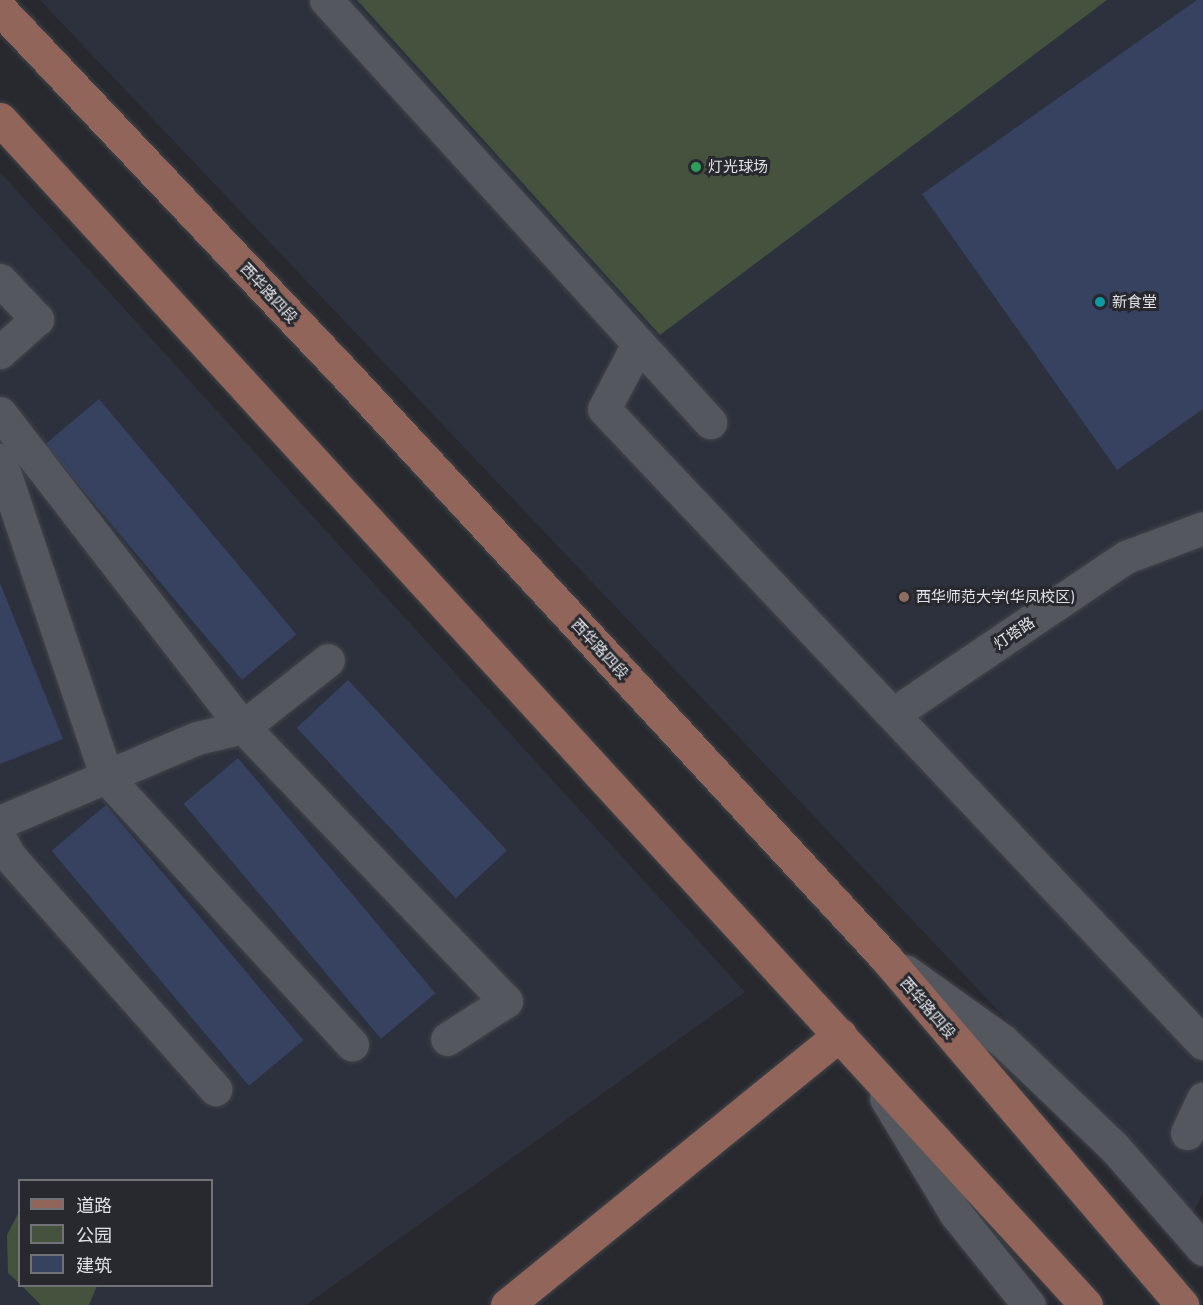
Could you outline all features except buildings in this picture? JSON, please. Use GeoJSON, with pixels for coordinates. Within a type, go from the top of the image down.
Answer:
{"type":"FeatureCollection","features":[{"type":"Feature","properties":{"kind":"main road","name":"西华路四段"},"geometry":{"type":"LineString","coordinates":[[0,9],[352,381],[885,957],[1182,1305]]}},
{"type":"Feature","properties":{"kind":"main road"},"geometry":{"type":"LineString","coordinates":[[0,119],[1086,1305]]}},
{"type":"Feature","properties":{"kind":"main road"},"geometry":{"type":"LineString","coordinates":[[507,1305],[840,1034]]}},
{"type":"Feature","properties":{"kind":"street"},"geometry":{"type":"LineString","coordinates":[[326,0],[710,422]]}},
{"type":"Feature","properties":{"kind":"street"},"geometry":{"type":"LineString","coordinates":[[0,280],[37,319],[0,352]]}},
{"type":"Feature","properties":{"kind":"street"},"geometry":{"type":"LineString","coordinates":[[638,344],[604,409],[1203,1043]]}},
{"type":"Feature","properties":{"kind":"street"},"geometry":{"type":"LineString","coordinates":[[0,413],[243,727],[506,1001],[447,1039]]}},
{"type":"Feature","properties":{"kind":"street"},"geometry":{"type":"LineString","coordinates":[[0,460],[106,778],[352,1044]]}},
{"type":"Feature","properties":{"kind":"street","name":"灯塔路"},"geometry":{"type":"LineString","coordinates":[[893,714],[1126,556],[1203,528]]}},
{"type":"Feature","properties":{"kind":"street"},"geometry":{"type":"LineString","coordinates":[[0,822],[197,738],[243,727],[328,660]]}},
{"type":"Feature","properties":{"kind":"street"},"geometry":{"type":"LineString","coordinates":[[0,839],[10,857],[215,1089]]}},
{"type":"Feature","properties":{"kind":"street"},"geometry":{"type":"LineString","coordinates":[[885,957],[1003,1041],[1114,1147],[1203,1249]]}},
{"type":"Feature","properties":{"kind":"street"},"geometry":{"type":"LineString","coordinates":[[862,1058],[956,1214],[1029,1305]]}},
{"type":"Feature","properties":{"kind":"street"},"geometry":{"type":"LineString","coordinates":[[1187,1133],[1203,1098]]}},
{"type":"Feature","properties":{"kind":"shaded area","name":"西华师范大学(华凤校区)"},"geometry":{"type":"Polygon","coordinates":[[[40,0],[1203,0],[1203,1193],[1192,1215],[40,0]]]}},
{"type":"Feature","properties":{"kind":"shaded area"},"geometry":{"type":"Polygon","coordinates":[[[0,172],[745,992],[306,1305],[0,1305],[0,172]]]}},
{"type":"Feature","properties":{"kind":"green space","name":"灯光球场"},"geometry":{"type":"Polygon","coordinates":[[[357,0],[1107,0],[660,335],[357,0]]]}},
{"type":"Feature","properties":{"kind":"green space"},"geometry":{"type":"Polygon","coordinates":[[[18,1214],[18,1282],[8,1273],[7,1235],[18,1214]]]}},
{"type":"Feature","properties":{"kind":"green space"},"geometry":{"type":"Polygon","coordinates":[[[23,1287],[97,1287],[89,1305],[41,1305],[23,1287]]]}},
{"type":"Feature","properties":{"kind":"place","name":"灯光球场"},"geometry":{"type":"Point","coordinates":[696,167]}},
{"type":"Feature","properties":{"kind":"place","name":"新食堂"},"geometry":{"type":"Point","coordinates":[1100,302]}},
{"type":"Feature","properties":{"kind":"place","name":"西华师范大学(华凤校区)"},"geometry":{"type":"Point","coordinates":[904,597]}}]}
